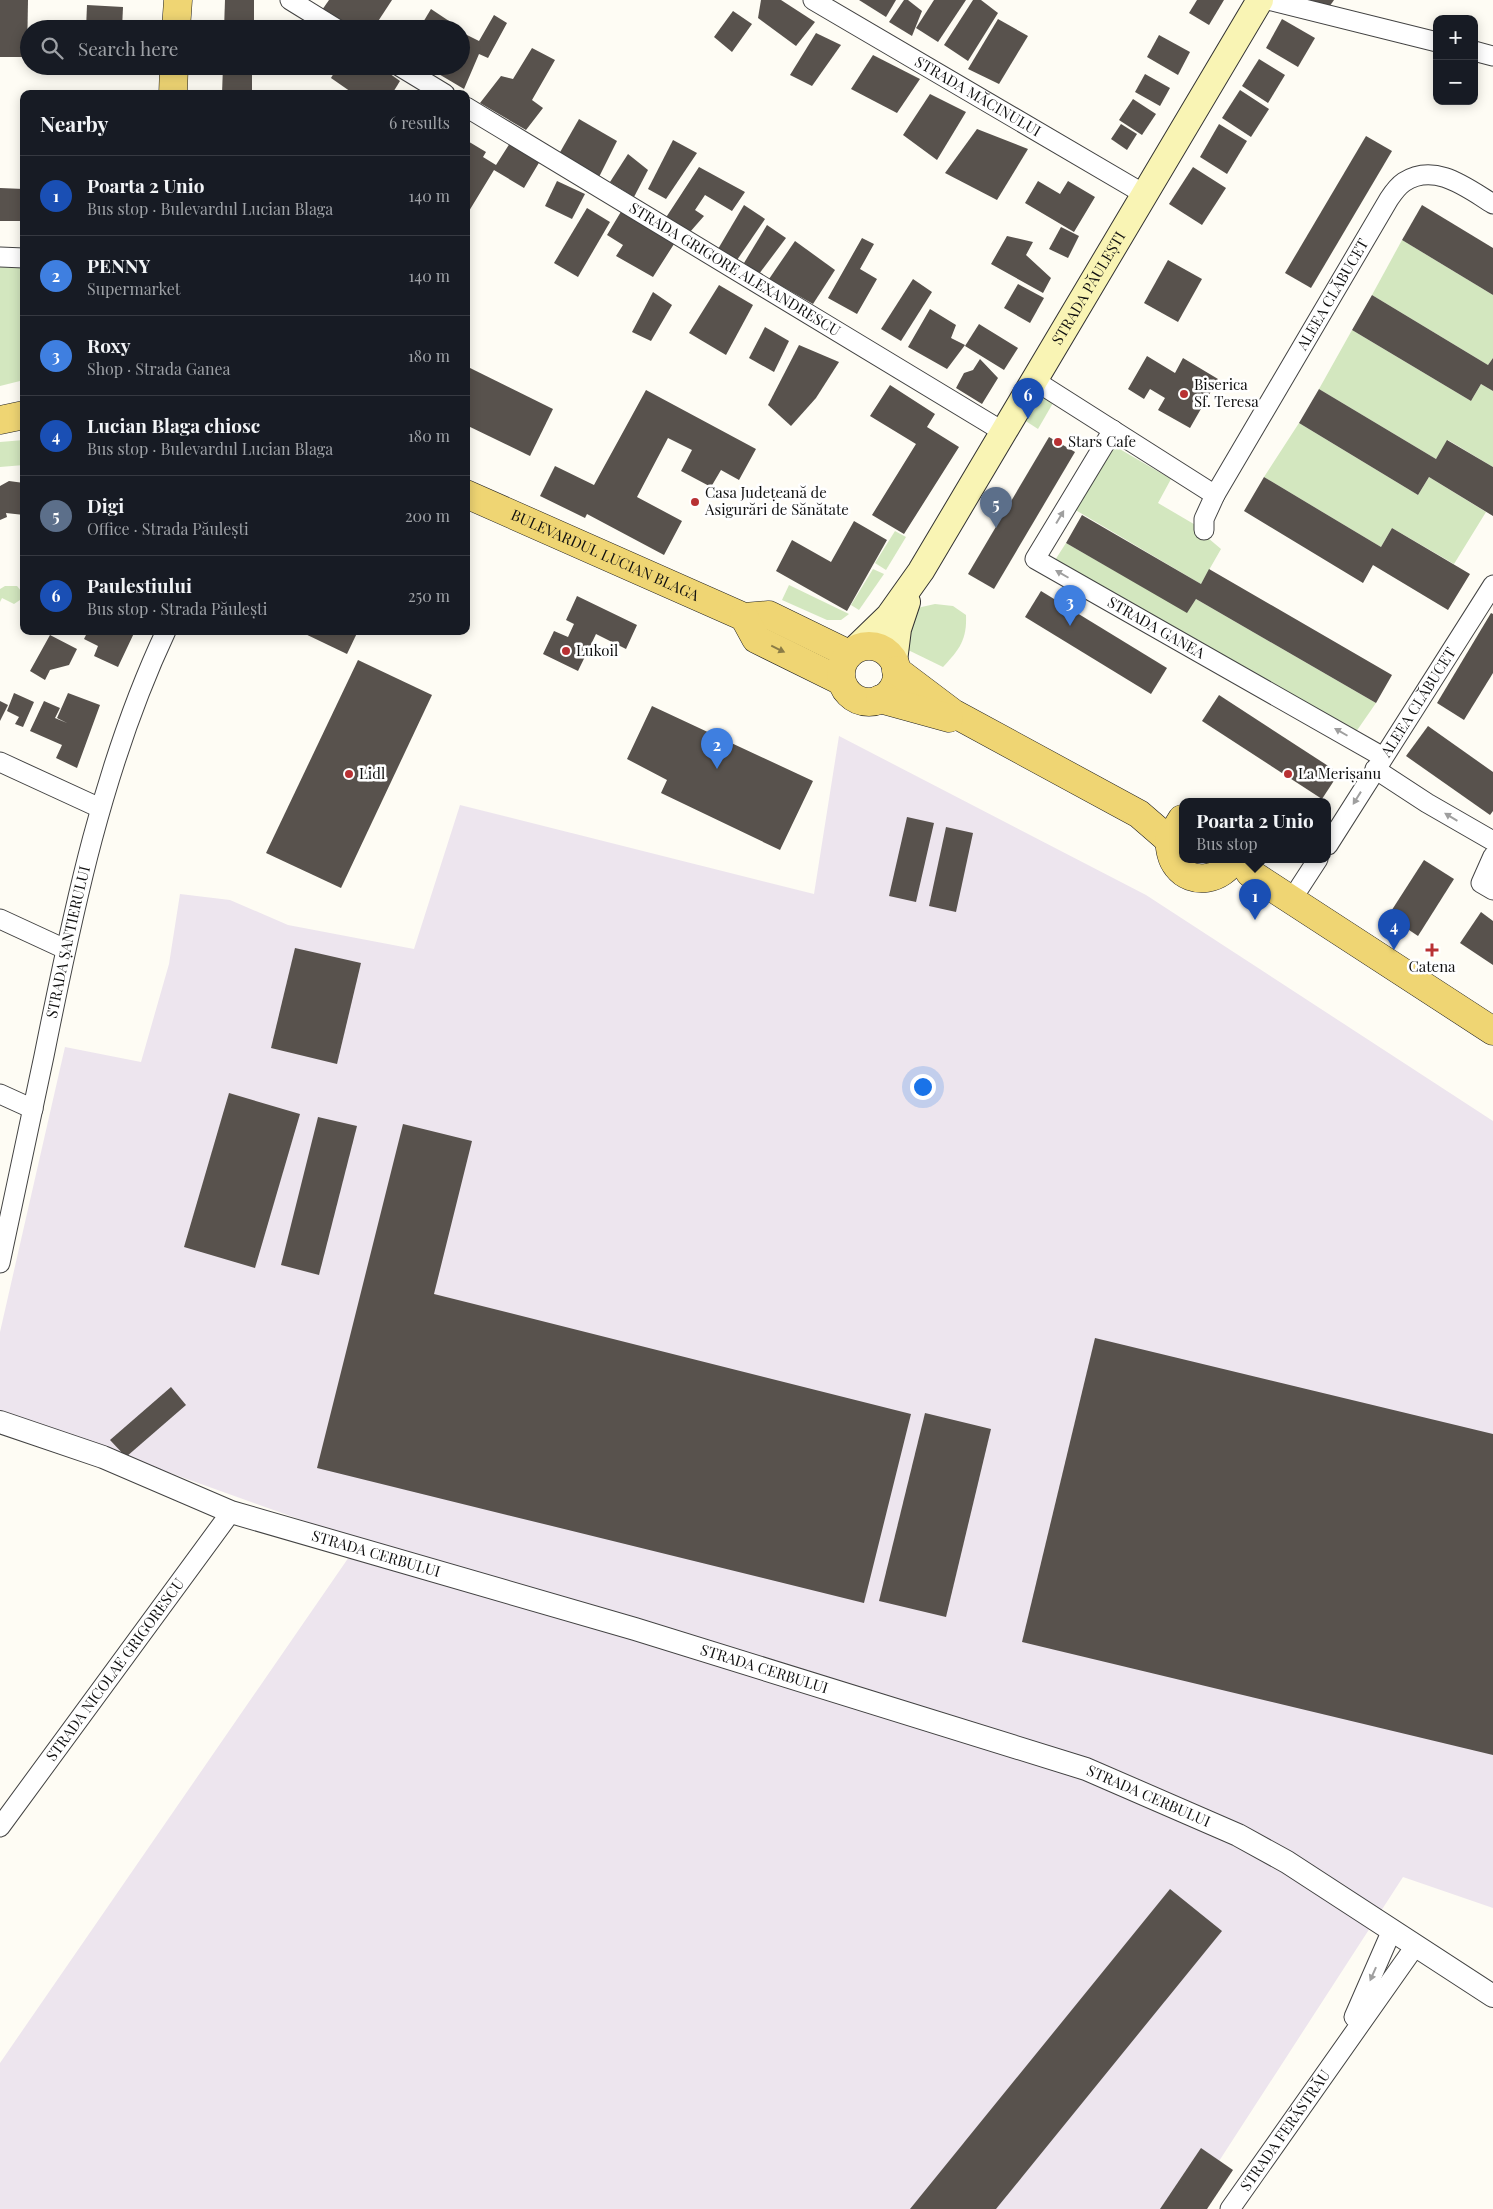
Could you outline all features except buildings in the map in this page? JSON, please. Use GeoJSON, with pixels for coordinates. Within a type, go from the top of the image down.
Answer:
{"type":"FeatureCollection","features":[{"type":"Feature","properties":{"kind":"main road"},"geometry":{"type":"LineString","coordinates":[[172,0],[173,20]]}},
{"type":"Feature","properties":{"kind":"main road"},"geometry":{"type":"LineString","coordinates":[[175,20],[178,0]]}},
{"type":"Feature","properties":{"kind":"main road","name":"STRADA PĂULEȘTI"},"geometry":{"type":"LineString","coordinates":[[853,651],[889,616],[918,576],[1002,431],[1260,0]]}},
{"type":"Feature","properties":{"kind":"main road","name":"BULEVARDUL LUCIAN BLAGA"},"geometry":{"type":"LineString","coordinates":[[470,496],[744,617],[769,615],[853,651],[868,646],[888,653],[895,666],[946,708],[981,729],[1140,814],[1178,826],[1172,857],[1177,867],[1186,874],[1196,878],[1208,878],[1236,866],[1292,899],[1493,1031]]}},
{"type":"Feature","properties":{"kind":"main road","name":"STRADA PĂULEȘTI"},"geometry":{"type":"LineString","coordinates":[[895,666],[895,642],[901,617],[918,576]]}},
{"type":"Feature","properties":{"kind":"main road","name":"BULEVARDUL LUCIAN BLAGA"},"geometry":{"type":"LineString","coordinates":[[744,617],[756,638],[842,681],[850,694],[858,699],[870,702],[880,699],[981,729]]}},
{"type":"Feature","properties":{"kind":"main road"},"geometry":{"type":"LineString","coordinates":[[842,681],[841,670],[844,661],[853,651]]}},
{"type":"Feature","properties":{"kind":"main road"},"geometry":{"type":"LineString","coordinates":[[880,699],[892,689],[896,680],[895,666]]}},
{"type":"Feature","properties":{"kind":"street"},"geometry":{"type":"LineString","coordinates":[[290,0],[322,20]]}},
{"type":"Feature","properties":{"kind":"street","name":"STRADA MĂCINULUI"},"geometry":{"type":"LineString","coordinates":[[813,0],[1144,194]]}},
{"type":"Feature","properties":{"kind":"street"},"geometry":{"type":"LineString","coordinates":[[1268,0],[1433,41]]}},
{"type":"Feature","properties":{"kind":"street"},"geometry":{"type":"LineString","coordinates":[[1478,52],[1493,56]]}},
{"type":"Feature","properties":{"kind":"street"},"geometry":{"type":"LineString","coordinates":[[414,75],[438,90]]}},
{"type":"Feature","properties":{"kind":"street","name":"STRADA GRIGORE ALEXANDRESCU"},"geometry":{"type":"LineString","coordinates":[[470,109],[1002,431]]}},
{"type":"Feature","properties":{"kind":"street","name":"ALEEA CLĂBUCET"},"geometry":{"type":"LineString","coordinates":[[1204,530],[1204,519],[1216,495],[1388,199],[1403,182],[1419,174],[1437,174],[1450,179],[1493,204]]}},
{"type":"Feature","properties":{"kind":"street"},"geometry":{"type":"LineString","coordinates":[[0,257],[20,258]]}},
{"type":"Feature","properties":{"kind":"street"},"geometry":{"type":"LineString","coordinates":[[1034,380],[1216,495]]}},
{"type":"Feature","properties":{"kind":"street","name":"STRADA GANEA"},"geometry":{"type":"LineString","coordinates":[[1113,430],[1035,559],[1379,763],[1427,803],[1493,841]]}},
{"type":"Feature","properties":{"kind":"street","name":"ALEEA CLĂBUCET"},"geometry":{"type":"LineString","coordinates":[[1331,840],[1493,585]]}},
{"type":"Feature","properties":{"kind":"street","name":"STRADA ȘANTIERULUI"},"geometry":{"type":"LineString","coordinates":[[0,1263],[65,949],[100,808],[145,676],[164,635]]}},
{"type":"Feature","properties":{"kind":"street"},"geometry":{"type":"LineString","coordinates":[[0,762],[100,808]]}},
{"type":"Feature","properties":{"kind":"street"},"geometry":{"type":"LineString","coordinates":[[1493,856],[1481,882],[1493,890]]}},
{"type":"Feature","properties":{"kind":"street"},"geometry":{"type":"LineString","coordinates":[[1292,899],[1315,863]]}},
{"type":"Feature","properties":{"kind":"street"},"geometry":{"type":"LineString","coordinates":[[0,919],[65,949]]}},
{"type":"Feature","properties":{"kind":"street"},"geometry":{"type":"LineString","coordinates":[[0,1094],[33,1109]]}},
{"type":"Feature","properties":{"kind":"street","name":"STRADA CERBULUI"},"geometry":{"type":"LineString","coordinates":[[0,1422],[103,1457],[231,1512],[635,1630],[1086,1769],[1238,1835],[1287,1862],[1493,1996]]}},
{"type":"Feature","properties":{"kind":"street","name":"STRADA NICOLAE GRIGORESCU"},"geometry":{"type":"LineString","coordinates":[[0,1827],[231,1512]]}},
{"type":"Feature","properties":{"kind":"street","name":"STRADA FERĂSTRĂU"},"geometry":{"type":"LineString","coordinates":[[1340,2050],[1392,1930]]}},
{"type":"Feature","properties":{"kind":"street","name":"STRADA FERĂSTRĂU"},"geometry":{"type":"LineString","coordinates":[[1230,2209],[1340,2050],[1416,1945]]}},
{"type":"Feature","properties":{"kind":"shaded area"},"geometry":{"type":"Polygon","coordinates":[[[839,736],[1146,895],[1493,1121],[1493,1908],[1403,1877],[1188,2209],[0,2209],[0,2063],[360,1541],[0,1412],[0,1332],[65,1047],[141,1062],[169,964],[180,894],[230,900],[288,925],[414,949],[460,805],[814,894],[839,736]]]}},
{"type":"Feature","properties":{"kind":"green space"},"geometry":{"type":"Polygon","coordinates":[[[1402,240],[1493,295],[1493,358],[1488,365],[1372,295],[1402,240]]]}},
{"type":"Feature","properties":{"kind":"green space"},"geometry":{"type":"Polygon","coordinates":[[[20,261],[20,381],[0,386],[0,262],[20,261]]]}},
{"type":"Feature","properties":{"kind":"green space"},"geometry":{"type":"Polygon","coordinates":[[[1352,330],[1471,401],[1481,384],[1493,391],[1493,467],[1448,440],[1436,459],[1319,389],[1352,330]]]}},
{"type":"Feature","properties":{"kind":"green space"},"geometry":{"type":"Polygon","coordinates":[[[1044,398],[1053,403],[1038,429],[1021,418],[1034,400],[1044,398]]]}},
{"type":"Feature","properties":{"kind":"green space"},"geometry":{"type":"Polygon","coordinates":[[[1299,423],[1418,495],[1429,477],[1486,512],[1454,564],[1392,528],[1381,547],[1264,477],[1299,423]]]}},
{"type":"Feature","properties":{"kind":"green space"},"geometry":{"type":"Polygon","coordinates":[[[20,440],[20,465],[0,467],[0,442],[20,440]]]}},
{"type":"Feature","properties":{"kind":"green space"},"geometry":{"type":"Polygon","coordinates":[[[1106,441],[1171,479],[1158,503],[1204,530],[1208,538],[1221,549],[1201,584],[1067,505],[1106,441]]]}},
{"type":"Feature","properties":{"kind":"green space"},"geometry":{"type":"Polygon","coordinates":[[[895,531],[906,537],[886,570],[875,563],[895,531]]]}},
{"type":"Feature","properties":{"kind":"green space"},"geometry":{"type":"Polygon","coordinates":[[[1066,543],[1187,612],[1196,599],[1376,703],[1351,739],[1050,568],[1066,543]]]}},
{"type":"Feature","properties":{"kind":"green space"},"geometry":{"type":"Polygon","coordinates":[[[873,569],[884,574],[859,610],[851,605],[873,569]]]}},
{"type":"Feature","properties":{"kind":"green space"},"geometry":{"type":"Polygon","coordinates":[[[789,585],[849,614],[841,620],[827,620],[782,600],[789,585]]]}},
{"type":"Feature","properties":{"kind":"green space"},"geometry":{"type":"Polygon","coordinates":[[[5,586],[17,586],[20,590],[20,600],[14,604],[2,598],[0,602],[0,589],[5,586]]]}},
{"type":"Feature","properties":{"kind":"green space"},"geometry":{"type":"Polygon","coordinates":[[[935,604],[953,606],[966,615],[964,637],[954,655],[943,667],[906,649],[917,608],[935,604]]]}},
{"type":"Feature","properties":{"kind":"place","name":"Biserica Sf. Teresa"},"geometry":{"type":"Point","coordinates":[1184,394]}},
{"type":"Feature","properties":{"kind":"place","name":"Paulestiului"},"geometry":{"type":"Point","coordinates":[1028,419]}},
{"type":"Feature","properties":{"kind":"place","name":"Stars Cafe"},"geometry":{"type":"Point","coordinates":[1058,442]}},
{"type":"Feature","properties":{"kind":"place","name":"Casa Județeană de Asigurări de Sănătate"},"geometry":{"type":"Point","coordinates":[695,502]}},
{"type":"Feature","properties":{"kind":"place","name":"Digi"},"geometry":{"type":"Point","coordinates":[996,528]}},
{"type":"Feature","properties":{"kind":"place","name":"Roxy"},"geometry":{"type":"Point","coordinates":[1070,626]}},
{"type":"Feature","properties":{"kind":"place","name":"Lukoil"},"geometry":{"type":"Point","coordinates":[566,651]}},
{"type":"Feature","properties":{"kind":"place","name":"PENNY"},"geometry":{"type":"Point","coordinates":[717,769]}},
{"type":"Feature","properties":{"kind":"place","name":"Lidl"},"geometry":{"type":"Point","coordinates":[349,774]}},
{"type":"Feature","properties":{"kind":"place","name":"La Merișanu"},"geometry":{"type":"Point","coordinates":[1288,774]}},
{"type":"Feature","properties":{"kind":"place","name":"Poarta 2 Unio"},"geometry":{"type":"Point","coordinates":[1255,920]}},
{"type":"Feature","properties":{"kind":"place","name":"Lucian Blaga chiosc"},"geometry":{"type":"Point","coordinates":[1394,950]}},
{"type":"Feature","properties":{"kind":"place","name":"Catena"},"geometry":{"type":"Point","coordinates":[1432,950]}}]}
